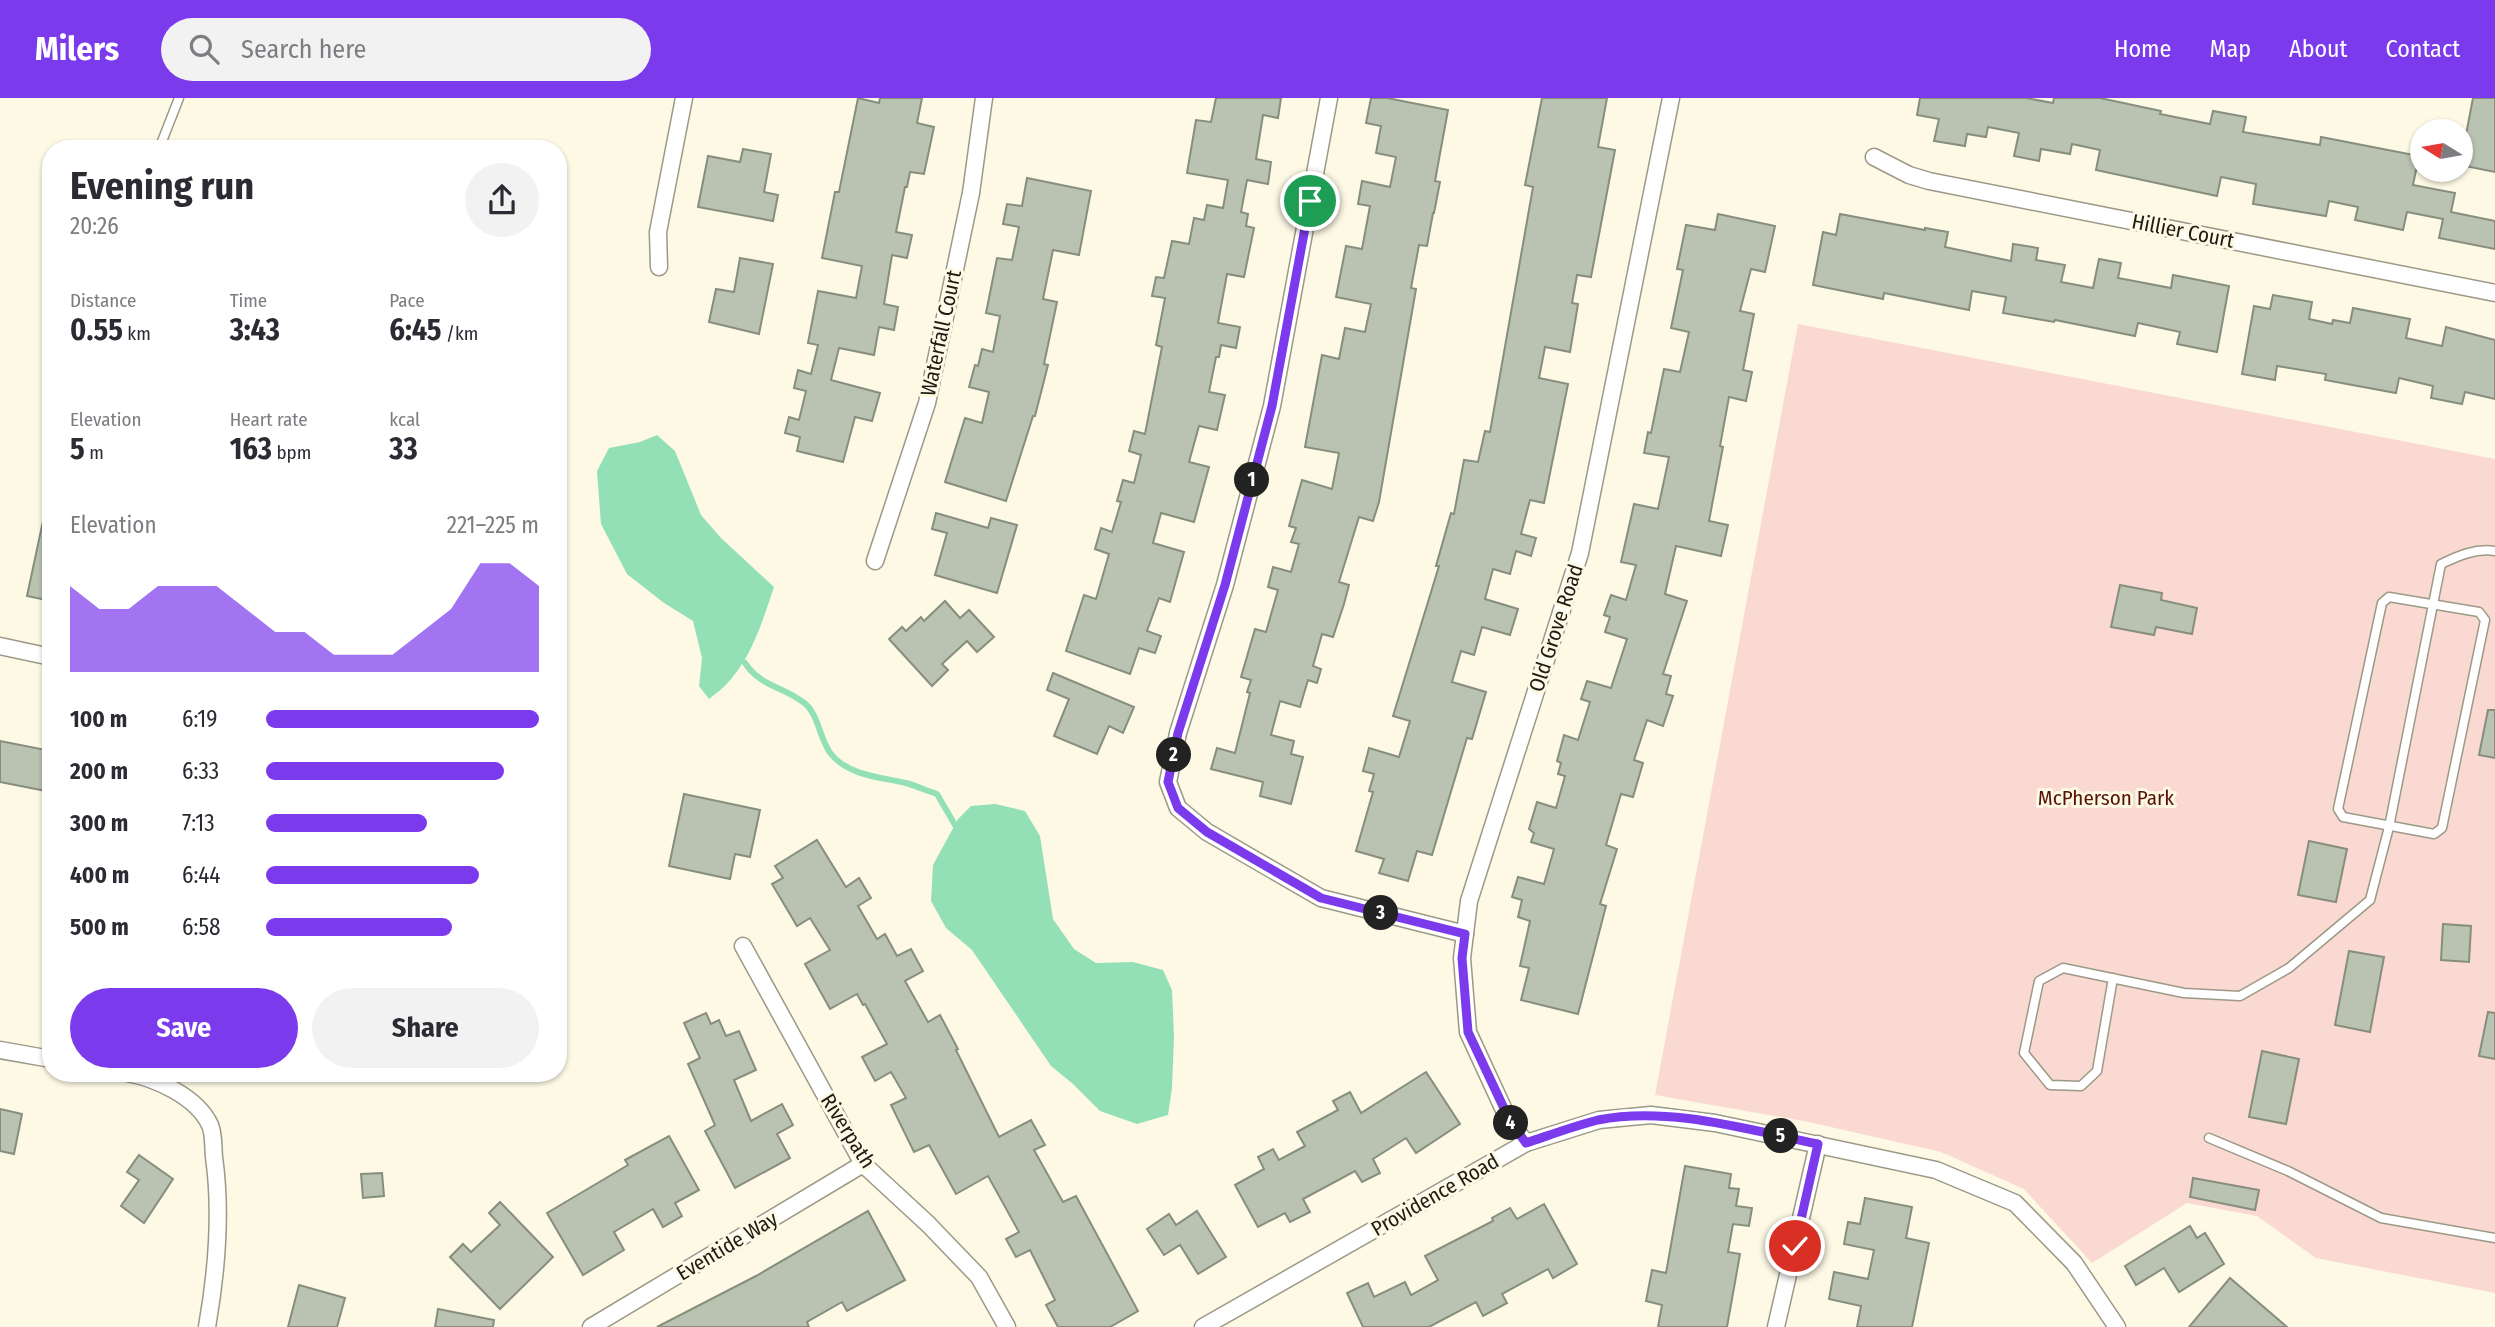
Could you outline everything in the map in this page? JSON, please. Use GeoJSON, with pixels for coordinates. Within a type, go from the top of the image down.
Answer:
{"type":"FeatureCollection","features":[{"type":"Feature","properties":{"kind":"street"},"geometry":{"type":"LineString","coordinates":[[659,267],[658,232],[684,98]]}},
{"type":"Feature","properties":{"kind":"street","name":"Waterfall Court"},"geometry":{"type":"LineString","coordinates":[[875,561],[927,403],[971,193],[984,98]]}},
{"type":"Feature","properties":{"kind":"street"},"geometry":{"type":"LineString","coordinates":[[1329,98],[1272,406],[1225,585],[1178,733],[1168,782],[1178,808],[1207,832],[1321,898],[1465,934]]}},
{"type":"Feature","properties":{"kind":"street","name":"Old Grove Road"},"geometry":{"type":"LineString","coordinates":[[1526,1143],[1510,1121],[1468,1032],[1462,958],[1469,901],[1580,553],[1671,98]]}},
{"type":"Feature","properties":{"kind":"street","name":"Hillier Court"},"geometry":{"type":"LineString","coordinates":[[1874,157],[1909,175],[1929,181],[2495,293]]}},
{"type":"Feature","properties":{"kind":"street"},"geometry":{"type":"LineString","coordinates":[[0,646],[42,655]]}},
{"type":"Feature","properties":{"kind":"street","name":"Riverpath"},"geometry":{"type":"LineString","coordinates":[[743,946],[863,1164],[928,1224],[979,1277],[1007,1327]]}},
{"type":"Feature","properties":{"kind":"street"},"geometry":{"type":"LineString","coordinates":[[0,1050],[42,1057]]}},
{"type":"Feature","properties":{"kind":"street"},"geometry":{"type":"LineString","coordinates":[[156,1082],[167,1086],[199,1109],[211,1127],[219,1194],[216,1278],[208,1327]]}},
{"type":"Feature","properties":{"kind":"street","name":"Providence Road"},"geometry":{"type":"LineString","coordinates":[[1203,1327],[1526,1143],[1599,1120],[1651,1115],[1715,1123],[1937,1170],[2015,1203],[2074,1263],[2117,1327]]}},
{"type":"Feature","properties":{"kind":"street"},"geometry":{"type":"LineString","coordinates":[[1776,1327],[1818,1144]]}},
{"type":"Feature","properties":{"kind":"street","name":"Eventide Way"},"geometry":{"type":"LineString","coordinates":[[590,1327],[863,1164]]}},
{"type":"Feature","properties":{"kind":"lane"},"geometry":{"type":"LineString","coordinates":[[163,140],[179,98]]}},
{"type":"Feature","properties":{"kind":"lane"},"geometry":{"type":"LineString","coordinates":[[2113,978],[2097,1071],[2081,1086],[2050,1085],[2024,1054],[2039,981],[2063,968],[2113,978],[2184,993],[2240,996],[2289,968],[2370,900],[2389,827],[2441,564],[2463,553],[2495,551]]}},
{"type":"Feature","properties":{"kind":"lane"},"geometry":{"type":"LineString","coordinates":[[2389,597],[2479,612],[2485,620],[2442,828],[2434,834],[2389,827],[2343,817],[2338,809],[2382,603],[2389,597]]}},
{"type":"Feature","properties":{"kind":"lane"},"geometry":{"type":"LineString","coordinates":[[2209,1138],[2288,1171],[2381,1218],[2495,1238]]}},
{"type":"Feature","properties":{"kind":"green space","name":"McPherson Park"},"geometry":{"type":"Polygon","coordinates":[[[1798,324],[2495,459],[2495,1293],[2316,1258],[2257,1216],[2187,1203],[2092,1263],[2024,1189],[1941,1152],[1809,1122],[1655,1095],[1798,324]]]}},
{"type":"Feature","properties":{"kind":"shaded area"},"geometry":{"type":"Polygon","coordinates":[[[657,435],[675,451],[701,515],[721,538],[774,587],[743,663],[709,699],[699,686],[702,658],[693,621],[664,603],[627,574],[601,524],[597,471],[609,448],[640,442],[657,435]]]}},
{"type":"Feature","properties":{"kind":"shaded area"},"geometry":{"type":"Polygon","coordinates":[[[995,804],[1025,811],[1040,836],[1053,919],[1074,949],[1096,963],[1133,962],[1163,970],[1172,990],[1174,1037],[1168,1115],[1137,1124],[1100,1111],[1051,1066],[972,950],[946,928],[931,901],[933,865],[958,819],[971,806],[995,804]]]}},
{"type":"Feature","properties":{"kind":"building"},"geometry":{"type":"Polygon","coordinates":[[[858,98],[879,103],[880,98],[922,98],[917,123],[934,127],[924,174],[910,172],[896,232],[912,235],[907,258],[892,255],[884,304],[898,307],[894,330],[879,327],[874,355],[839,348],[831,380],[880,393],[872,421],[855,417],[843,462],[797,451],[800,437],[785,433],[789,417],[799,420],[806,391],[794,388],[798,370],[811,374],[818,345],[808,343],[818,291],[856,298],[862,266],[822,258],[858,98]]]}},
{"type":"Feature","properties":{"kind":"building"},"geometry":{"type":"Polygon","coordinates":[[[1216,98],[1281,98],[1278,118],[1263,115],[1256,159],[1271,162],[1268,184],[1247,180],[1241,212],[1248,214],[1246,226],[1254,228],[1244,277],[1227,274],[1218,323],[1240,327],[1236,348],[1221,345],[1219,357],[1216,357],[1209,392],[1225,395],[1217,430],[1199,426],[1189,462],[1209,467],[1194,522],[1161,513],[1153,543],[1184,552],[1170,602],[1159,598],[1147,631],[1161,636],[1155,653],[1139,648],[1130,674],[1066,651],[1084,595],[1096,599],[1109,554],[1095,549],[1101,528],[1112,532],[1121,502],[1117,501],[1123,480],[1134,483],[1141,455],[1129,451],[1134,431],[1145,434],[1162,347],[1156,345],[1165,298],[1152,296],[1156,277],[1164,278],[1172,241],[1189,244],[1194,218],[1204,220],[1207,205],[1223,208],[1228,180],[1187,173],[1196,120],[1211,122],[1216,98]]]}},
{"type":"Feature","properties":{"kind":"building"},"geometry":{"type":"Polygon","coordinates":[[[1371,98],[1387,98],[1448,110],[1435,181],[1440,182],[1427,246],[1419,245],[1411,288],[1416,289],[1379,502],[1373,521],[1359,517],[1339,582],[1349,585],[1344,604],[1333,637],[1322,634],[1313,666],[1321,669],[1317,683],[1308,680],[1300,707],[1280,701],[1271,735],[1294,741],[1291,754],[1303,757],[1291,804],[1260,796],[1263,782],[1211,769],[1217,748],[1235,753],[1250,693],[1247,692],[1251,680],[1241,677],[1255,629],[1266,632],[1278,590],[1268,587],[1273,567],[1291,572],[1299,544],[1291,542],[1296,528],[1289,526],[1302,480],[1332,489],[1339,453],[1305,447],[1322,355],[1339,359],[1345,328],[1365,332],[1371,304],[1336,297],[1346,246],[1362,249],[1370,206],[1358,204],[1362,181],[1390,187],[1396,157],[1376,153],[1381,126],[1366,123],[1371,98]]]}},
{"type":"Feature","properties":{"kind":"building"},"geometry":{"type":"Polygon","coordinates":[[[1542,98],[1607,98],[1598,147],[1615,150],[1591,277],[1577,275],[1572,303],[1578,304],[1570,352],[1545,347],[1539,378],[1568,384],[1544,503],[1530,500],[1521,534],[1536,538],[1531,556],[1516,551],[1510,574],[1493,569],[1485,599],[1518,609],[1510,635],[1482,627],[1474,655],[1461,651],[1452,682],[1486,692],[1472,739],[1467,738],[1432,855],[1417,851],[1408,881],[1379,873],[1384,859],[1356,851],[1373,792],[1369,791],[1374,774],[1363,771],[1369,748],[1399,757],[1410,721],[1393,716],[1439,566],[1436,566],[1451,513],[1454,514],[1464,460],[1478,462],[1485,431],[1490,432],[1533,187],[1525,185],[1542,98]]]}},
{"type":"Feature","properties":{"kind":"building"},"geometry":{"type":"Polygon","coordinates":[[[1920,98],[2026,98],[2053,103],[2054,98],[2100,98],[2210,124],[2213,111],[2246,117],[2243,132],[2320,145],[2321,137],[2410,154],[2410,182],[2414,182],[2413,185],[2455,193],[2451,212],[2495,221],[2495,249],[2439,238],[2443,219],[2407,212],[2403,230],[2355,220],[2358,207],[2329,201],[2326,216],[2253,204],[2256,184],[2221,177],[2217,196],[2096,170],[2100,150],[2072,144],[2070,154],[2041,149],[2039,161],[2014,156],[2019,133],[1988,127],[1986,137],[1967,134],[1965,146],[1934,141],[1939,119],[1917,115],[1920,98]]]}},
{"type":"Feature","properties":{"kind":"building"},"geometry":{"type":"Polygon","coordinates":[[[2473,98],[2495,98],[2495,172],[2473,168],[2473,119],[2469,119],[2473,98]]]}},
{"type":"Feature","properties":{"kind":"building"},"geometry":{"type":"Polygon","coordinates":[[[743,149],[771,154],[764,192],[778,195],[773,221],[698,207],[708,156],[740,162],[743,149]]]}},
{"type":"Feature","properties":{"kind":"building"},"geometry":{"type":"Polygon","coordinates":[[[1027,178],[1091,191],[1079,255],[1053,250],[1043,299],[1057,302],[1044,364],[1048,365],[1035,416],[1006,501],[945,482],[965,418],[982,423],[989,392],[969,387],[982,349],[993,352],[1000,316],[986,313],[997,258],[1012,260],[1019,227],[1003,224],[1007,204],[1022,206],[1027,178]]]}},
{"type":"Feature","properties":{"kind":"building"},"geometry":{"type":"Polygon","coordinates":[[[1718,214],[1775,226],[1765,272],[1751,269],[1740,311],[1754,314],[1743,370],[1752,372],[1746,401],[1729,397],[1709,521],[1728,525],[1721,556],[1676,546],[1665,594],[1687,601],[1663,674],[1671,676],[1666,694],[1673,696],[1663,726],[1647,720],[1634,760],[1643,763],[1633,797],[1621,794],[1606,845],[1617,849],[1600,904],[1606,906],[1578,1014],[1521,1000],[1529,968],[1520,966],[1530,921],[1518,917],[1522,900],[1512,897],[1518,877],[1544,884],[1554,849],[1531,842],[1534,833],[1529,829],[1537,802],[1556,808],[1565,776],[1558,774],[1561,763],[1557,761],[1564,735],[1578,740],[1590,702],[1581,699],[1587,681],[1611,688],[1627,639],[1605,632],[1610,617],[1604,615],[1611,595],[1626,600],[1636,565],[1621,562],[1634,504],[1658,509],[1669,457],[1644,453],[1648,432],[1651,433],[1664,369],[1680,372],[1689,332],[1671,328],[1683,270],[1677,269],[1686,225],[1715,230],[1718,214]]]}},
{"type":"Feature","properties":{"kind":"building"},"geometry":{"type":"Polygon","coordinates":[[[1840,214],[1948,232],[1945,247],[2011,261],[2013,244],[2038,248],[2036,260],[2065,265],[2061,282],[2093,288],[2099,259],[2121,263],[2118,278],[2171,288],[2173,275],[2229,286],[2217,352],[2177,344],[2180,332],[2138,323],[2135,336],[2003,313],[2006,297],[1972,291],[1969,310],[1884,293],[1883,299],[1813,285],[1823,232],[1836,235],[1840,214]]]}},
{"type":"Feature","properties":{"kind":"building"},"geometry":{"type":"Polygon","coordinates":[[[740,258],[773,264],[759,334],[709,322],[716,289],[734,292],[740,258]]]}},
{"type":"Feature","properties":{"kind":"building"},"geometry":{"type":"Polygon","coordinates":[[[2273,295],[2312,302],[2309,319],[2332,324],[2333,320],[2350,323],[2353,308],[2410,319],[2406,338],[2442,346],[2446,327],[2495,340],[2495,399],[2465,392],[2462,404],[2431,398],[2433,386],[2399,378],[2396,393],[2325,380],[2326,374],[2277,366],[2275,380],[2242,374],[2254,306],[2270,309],[2273,295]]]}},
{"type":"Feature","properties":{"kind":"building"},"geometry":{"type":"Polygon","coordinates":[[[936,513],[988,528],[991,518],[1017,525],[997,593],[935,575],[947,533],[932,529],[936,513]]]}},
{"type":"Feature","properties":{"kind":"building"},"geometry":{"type":"Polygon","coordinates":[[[42,525],[42,599],[27,596],[42,525]]]}},
{"type":"Feature","properties":{"kind":"building"},"geometry":{"type":"Polygon","coordinates":[[[2120,585],[2162,593],[2161,600],[2197,608],[2192,634],[2156,627],[2154,635],[2111,627],[2120,585]]]}},
{"type":"Feature","properties":{"kind":"building"},"geometry":{"type":"Polygon","coordinates":[[[945,601],[960,618],[969,610],[994,637],[977,652],[967,641],[942,664],[948,670],[932,686],[889,639],[902,627],[906,631],[921,617],[924,621],[945,601]]]}},
{"type":"Feature","properties":{"kind":"building"},"geometry":{"type":"Polygon","coordinates":[[[1053,673],[1134,707],[1123,733],[1109,726],[1097,754],[1054,736],[1069,699],[1047,690],[1053,673]]]}},
{"type":"Feature","properties":{"kind":"building"},"geometry":{"type":"Polygon","coordinates":[[[2488,710],[2495,710],[2495,758],[2479,755],[2488,710]]]}},
{"type":"Feature","properties":{"kind":"building"},"geometry":{"type":"Polygon","coordinates":[[[0,741],[42,749],[42,790],[0,782],[0,741]]]}},
{"type":"Feature","properties":{"kind":"building"},"geometry":{"type":"Polygon","coordinates":[[[684,794],[760,810],[750,857],[735,854],[730,879],[669,866],[684,794]]]}},
{"type":"Feature","properties":{"kind":"building"},"geometry":{"type":"Polygon","coordinates":[[[817,840],[846,887],[859,878],[871,898],[858,906],[877,939],[885,934],[897,956],[911,949],[923,971],[905,981],[928,1022],[940,1015],[999,1137],[1031,1120],[1045,1145],[1034,1150],[1063,1202],[1076,1196],[1138,1311],[1110,1327],[1058,1327],[1046,1305],[1055,1300],[1030,1250],[1016,1257],[1006,1239],[1019,1232],[988,1176],[956,1194],[929,1145],[914,1152],[891,1105],[906,1098],[891,1072],[875,1081],[862,1057],[887,1044],[857,994],[830,1009],[805,964],[830,950],[810,918],[797,926],[772,884],[783,878],[775,866],[817,840]]]}},
{"type":"Feature","properties":{"kind":"building"},"geometry":{"type":"Polygon","coordinates":[[[2309,841],[2347,849],[2336,902],[2298,895],[2309,841]]]}},
{"type":"Feature","properties":{"kind":"building"},"geometry":{"type":"Polygon","coordinates":[[[2443,924],[2471,926],[2469,962],[2441,960],[2443,924]]]}},
{"type":"Feature","properties":{"kind":"building"},"geometry":{"type":"Polygon","coordinates":[[[2349,951],[2384,957],[2370,1032],[2335,1025],[2349,951]]]}},
{"type":"Feature","properties":{"kind":"building"},"geometry":{"type":"Polygon","coordinates":[[[2488,1012],[2495,1013],[2495,1059],[2479,1056],[2488,1012]]]}},
{"type":"Feature","properties":{"kind":"building"},"geometry":{"type":"Polygon","coordinates":[[[706,1013],[711,1024],[719,1020],[726,1036],[739,1031],[756,1070],[734,1080],[751,1121],[782,1104],[793,1125],[777,1134],[790,1158],[735,1188],[705,1131],[715,1125],[688,1064],[700,1058],[684,1023],[706,1013]]]}},
{"type":"Feature","properties":{"kind":"building"},"geometry":{"type":"Polygon","coordinates":[[[2262,1051],[2299,1059],[2286,1124],[2249,1117],[2262,1051]]]}},
{"type":"Feature","properties":{"kind":"building"},"geometry":{"type":"Polygon","coordinates":[[[1426,1072],[1460,1124],[1416,1153],[1406,1138],[1373,1159],[1380,1173],[1362,1182],[1355,1171],[1303,1199],[1310,1212],[1290,1222],[1285,1213],[1258,1227],[1235,1185],[1264,1169],[1258,1157],[1273,1149],[1279,1160],[1305,1146],[1297,1132],[1338,1110],[1333,1101],[1350,1092],[1361,1113],[1426,1072]]]}},
{"type":"Feature","properties":{"kind":"building"},"geometry":{"type":"Polygon","coordinates":[[[0,1109],[22,1114],[14,1154],[0,1151],[0,1109]]]}},
{"type":"Feature","properties":{"kind":"building"},"geometry":{"type":"Polygon","coordinates":[[[669,1136],[699,1190],[675,1203],[682,1216],[663,1227],[653,1209],[614,1232],[624,1250],[583,1275],[547,1213],[628,1165],[625,1160],[669,1136]]]}},
{"type":"Feature","properties":{"kind":"building"},"geometry":{"type":"Polygon","coordinates":[[[139,1155],[173,1179],[144,1223],[121,1206],[139,1180],[127,1172],[139,1155]]]}},
{"type":"Feature","properties":{"kind":"building"},"geometry":{"type":"Polygon","coordinates":[[[1685,1166],[1731,1174],[1729,1188],[1739,1189],[1736,1206],[1752,1208],[1749,1226],[1733,1224],[1728,1252],[1740,1254],[1727,1327],[1658,1327],[1662,1305],[1646,1301],[1652,1270],[1666,1273],[1685,1166]]]}},
{"type":"Feature","properties":{"kind":"building"},"geometry":{"type":"Polygon","coordinates":[[[382,1173],[384,1196],[363,1198],[361,1174],[382,1173]]]}},
{"type":"Feature","properties":{"kind":"building"},"geometry":{"type":"Polygon","coordinates":[[[2193,1178],[2259,1190],[2255,1210],[2190,1197],[2193,1178]]]}},
{"type":"Feature","properties":{"kind":"building"},"geometry":{"type":"Polygon","coordinates":[[[1865,1198],[1912,1207],[1906,1238],[1929,1243],[1912,1327],[1857,1327],[1861,1306],[1829,1299],[1834,1272],[1868,1279],[1874,1250],[1844,1244],[1848,1222],[1860,1224],[1865,1198]]]}},
{"type":"Feature","properties":{"kind":"building"},"geometry":{"type":"Polygon","coordinates":[[[500,1202],[553,1257],[500,1309],[450,1257],[463,1244],[471,1252],[500,1225],[489,1213],[500,1202]]]}},
{"type":"Feature","properties":{"kind":"building"},"geometry":{"type":"Polygon","coordinates":[[[1544,1204],[1577,1264],[1553,1278],[1548,1269],[1502,1294],[1507,1303],[1483,1316],[1476,1302],[1429,1327],[1363,1327],[1347,1293],[1368,1283],[1374,1297],[1405,1282],[1411,1295],[1438,1280],[1425,1256],[1493,1221],[1492,1218],[1510,1208],[1517,1219],[1544,1204]]]}},
{"type":"Feature","properties":{"kind":"building"},"geometry":{"type":"Polygon","coordinates":[[[868,1211],[905,1280],[847,1311],[842,1302],[807,1322],[809,1327],[657,1327],[756,1276],[868,1211]]]}},
{"type":"Feature","properties":{"kind":"building"},"geometry":{"type":"Polygon","coordinates":[[[1197,1211],[1226,1257],[1198,1274],[1180,1245],[1164,1255],[1147,1229],[1169,1214],[1176,1225],[1197,1211]]]}},
{"type":"Feature","properties":{"kind":"building"},"geometry":{"type":"Polygon","coordinates":[[[2190,1226],[2197,1238],[2205,1233],[2224,1264],[2179,1292],[2164,1268],[2136,1285],[2125,1266],[2190,1226]]]}},
{"type":"Feature","properties":{"kind":"building"},"geometry":{"type":"Polygon","coordinates":[[[2230,1278],[2287,1327],[2189,1327],[2230,1278]]]}},
{"type":"Feature","properties":{"kind":"building"},"geometry":{"type":"Polygon","coordinates":[[[299,1285],[345,1298],[337,1327],[288,1327],[299,1285]]]}},
{"type":"Feature","properties":{"kind":"building"},"geometry":{"type":"Polygon","coordinates":[[[438,1309],[494,1320],[493,1327],[435,1327],[438,1309]]]}},
{"type":"Feature","properties":{"kind":"waterway"},"geometry":{"type":"LineString","coordinates":[[745,663],[765,682],[795,697],[808,707],[816,719],[827,748],[838,761],[856,771],[906,783],[937,794],[955,825]]}},
{"type":"Feature","properties":{"kind":"route"},"geometry":{"type":"LineString","coordinates":[[1310,201],[1272,406],[1225,585],[1178,733],[1168,782],[1178,808],[1207,832],[1321,898],[1465,934],[1462,958],[1468,1032],[1510,1121],[1526,1143],[1599,1120],[1651,1115],[1715,1123],[1818,1144],[1795,1246]]}}]}
